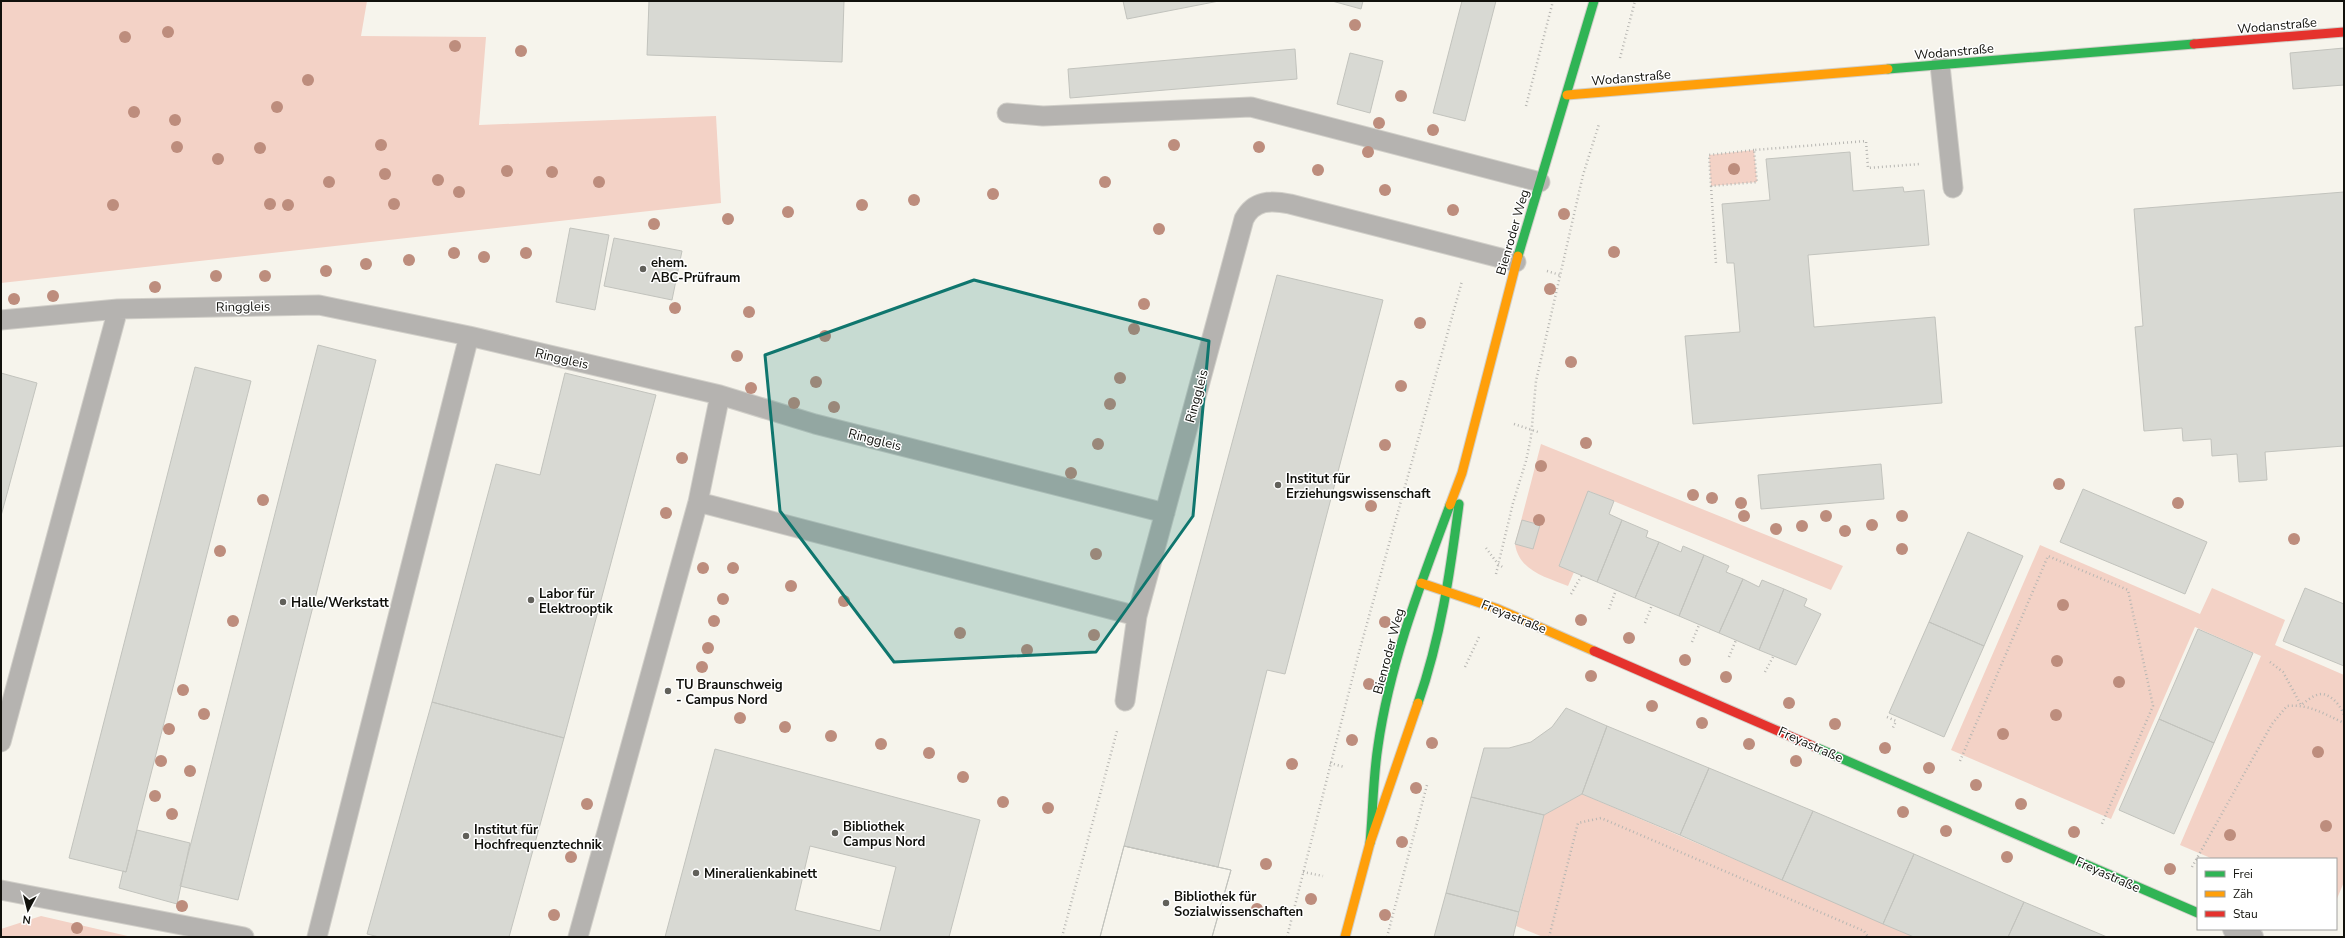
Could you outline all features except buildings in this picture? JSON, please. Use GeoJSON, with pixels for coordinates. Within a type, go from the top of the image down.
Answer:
{"type":"FeatureCollection","features":[{"type":"Feature","properties":{"kind":"street","name":"Bienroder Weg"},"geometry":{"type":"LineString","coordinates":[[1370,843],[1378,746],[1395,666],[1421,583],[1462,473],[1516,262],[1594,1]]}},
{"type":"Feature","properties":{"kind":"street","name":"Wodanstraße"},"geometry":{"type":"LineString","coordinates":[[1566,95],[2344,32]]}},
{"type":"Feature","properties":{"kind":"street","name":"Bienroder Weg"},"geometry":{"type":"LineString","coordinates":[[1345,937],[1370,843],[1428,674],[1448,591],[1462,473]]}},
{"type":"Feature","properties":{"kind":"street","name":"Freyastraße"},"geometry":{"type":"LineString","coordinates":[[1421,583],[1448,591],[1520,618],[2197,913]]}},
{"type":"Feature","properties":{"kind":"street"},"geometry":{"type":"LineString","coordinates":[[2236,930],[2252,937]]}},
{"type":"Feature","properties":{"kind":"lane"},"geometry":{"type":"LineString","coordinates":[[1940,65],[1953,188]]}},
{"type":"Feature","properties":{"kind":"lane"},"geometry":{"type":"LineString","coordinates":[[1007,113],[1043,116],[1251,107],[1540,182]]}},
{"type":"Feature","properties":{"kind":"lane","name":"Ringgleis"},"geometry":{"type":"LineString","coordinates":[[1,320],[118,309],[319,305],[469,336],[720,395],[815,424],[1164,513],[1244,218],[1252,208],[1270,201],[1290,204],[1516,262]]}},
{"type":"Feature","properties":{"kind":"lane"},"geometry":{"type":"LineString","coordinates":[[1,742],[118,309]]}},
{"type":"Feature","properties":{"kind":"lane"},"geometry":{"type":"LineString","coordinates":[[317,937],[469,336]]}},
{"type":"Feature","properties":{"kind":"lane"},"geometry":{"type":"LineString","coordinates":[[578,937],[698,502],[720,395]]}},
{"type":"Feature","properties":{"kind":"lane"},"geometry":{"type":"LineString","coordinates":[[698,502],[1137,616]]}},
{"type":"Feature","properties":{"kind":"lane"},"geometry":{"type":"LineString","coordinates":[[1126,701],[1137,616],[1164,513]]}},
{"type":"Feature","properties":{"kind":"lane"},"geometry":{"type":"LineString","coordinates":[[1,890],[244,937]]}},
{"type":"Feature","properties":{"kind":"path"},"geometry":{"type":"LineString","coordinates":[[1560,275],[1583,175],[1635,1]]}},
{"type":"Feature","properties":{"kind":"path"},"geometry":{"type":"LineString","coordinates":[[1716,264],[1709,155],[1866,141],[1868,168],[1950,162]]}},
{"type":"Feature","properties":{"kind":"path"},"geometry":{"type":"LineString","coordinates":[[1711,186],[1757,182],[1754,150]]}},
{"type":"Feature","properties":{"kind":"path"},"geometry":{"type":"LineString","coordinates":[[1287,937],[1330,763],[1463,279],[1487,254]]}},
{"type":"Feature","properties":{"kind":"path"},"geometry":{"type":"LineString","coordinates":[[1514,424],[1538,432]]}},
{"type":"Feature","properties":{"kind":"path"},"geometry":{"type":"LineString","coordinates":[[1484,544],[1498,564],[1504,568]]}},
{"type":"Feature","properties":{"kind":"path"},"geometry":{"type":"LineString","coordinates":[[1960,761],[2048,556],[2128,590],[2153,706],[2101,826]]}},
{"type":"Feature","properties":{"kind":"path"},"geometry":{"type":"LineString","coordinates":[[1571,594],[1582,575]]}},
{"type":"Feature","properties":{"kind":"path"},"geometry":{"type":"LineString","coordinates":[[1609,609],[1616,590]]}},
{"type":"Feature","properties":{"kind":"path"},"geometry":{"type":"LineString","coordinates":[[1645,623],[1652,605]]}},
{"type":"Feature","properties":{"kind":"path"},"geometry":{"type":"LineString","coordinates":[[1692,642],[1699,625]]}},
{"type":"Feature","properties":{"kind":"path"},"geometry":{"type":"LineString","coordinates":[[1729,657],[1736,640]]}},
{"type":"Feature","properties":{"kind":"path"},"geometry":{"type":"LineString","coordinates":[[1765,672],[1774,655]]}},
{"type":"Feature","properties":{"kind":"path"},"geometry":{"type":"LineString","coordinates":[[2270,662],[2283,672],[2301,705]]}},
{"type":"Feature","properties":{"kind":"path"},"geometry":{"type":"LineString","coordinates":[[2301,705],[2313,696],[2322,694],[2332,698],[2339,705],[2344,716]]}},
{"type":"Feature","properties":{"kind":"path"},"geometry":{"type":"LineString","coordinates":[[1062,937],[1126,701]]}},
{"type":"Feature","properties":{"kind":"path"},"geometry":{"type":"LineString","coordinates":[[2197,858],[2272,724],[2288,706],[2301,705],[2316,709],[2344,724]]}},
{"type":"Feature","properties":{"kind":"path"},"geometry":{"type":"LineString","coordinates":[[1887,717],[1896,721],[1892,730]]}},
{"type":"Feature","properties":{"kind":"path"},"geometry":{"type":"LineString","coordinates":[[1330,763],[1349,769]]}},
{"type":"Feature","properties":{"kind":"path"},"geometry":{"type":"LineString","coordinates":[[1549,937],[1578,823],[1601,818],[1864,931],[1868,937]]}},
{"type":"Feature","properties":{"kind":"path"},"geometry":{"type":"LineString","coordinates":[[2192,867],[2197,858]]}},
{"type":"Feature","properties":{"kind":"path"},"geometry":{"type":"LineString","coordinates":[[1303,872],[1323,876]]}},
{"type":"Feature","properties":{"kind":"highlighted area"},"geometry":{"type":"Polygon","coordinates":[[[974,280],[1209,341],[1193,516],[1096,652],[894,662],[780,511],[765,355],[974,280]]]}},
{"type":"Feature","properties":{"kind":"shaded area"},"geometry":{"type":"Polygon","coordinates":[[[1,1],[367,1],[361,36],[486,37],[479,125],[716,116],[721,203],[1,283],[1,1]]]}},
{"type":"Feature","properties":{"kind":"shaded area"},"geometry":{"type":"Polygon","coordinates":[[[1754,150],[1757,182],[1711,186],[1709,155],[1754,150]]]}},
{"type":"Feature","properties":{"kind":"shaded area"},"geometry":{"type":"Polygon","coordinates":[[[1541,444],[1843,566],[1831,590],[1589,491],[1559,565],[1574,572],[1568,586],[1543,576],[1528,567],[1522,561],[1515,544],[1541,444]]]}},
{"type":"Feature","properties":{"kind":"shaded area"},"geometry":{"type":"Polygon","coordinates":[[[2040,545],[2200,614],[2212,588],[2285,620],[2275,645],[2344,675],[2344,882],[2337,899],[2337,858],[2211,858],[2180,845],[2261,656],[2195,627],[2111,819],[1951,750],[2040,545]]]}},
{"type":"Feature","properties":{"kind":"shaded area"},"geometry":{"type":"Polygon","coordinates":[[[1582,794],[1916,937],[1543,937],[1516,926],[1544,815],[1582,794]]]}},
{"type":"Feature","properties":{"kind":"shaded area"},"geometry":{"type":"Polygon","coordinates":[[[41,916],[132,937],[1,937],[1,929],[41,916]]]}},
{"type":"Feature","properties":{"kind":"traffic: fast"},"geometry":{"type":"LineString","coordinates":[[1518,256],[1594,1]]}},
{"type":"Feature","properties":{"kind":"traffic: fast"},"geometry":{"type":"LineString","coordinates":[[1888,69],[2194,44]]}},
{"type":"Feature","properties":{"kind":"traffic: fast"},"geometry":{"type":"LineString","coordinates":[[1418,703],[1433,654],[1444,605],[1459,504]]}},
{"type":"Feature","properties":{"kind":"traffic: fast"},"geometry":{"type":"LineString","coordinates":[[1370,843],[1376,758],[1390,684],[1408,623],[1450,505]]}},
{"type":"Feature","properties":{"kind":"traffic: fast"},"geometry":{"type":"LineString","coordinates":[[1815,747],[2197,913]]}},
{"type":"Feature","properties":{"kind":"traffic: slow"},"geometry":{"type":"LineString","coordinates":[[1567,95],[1888,69]]}},
{"type":"Feature","properties":{"kind":"traffic: slow"},"geometry":{"type":"LineString","coordinates":[[1450,505],[1462,473],[1518,256]]}},
{"type":"Feature","properties":{"kind":"traffic: slow"},"geometry":{"type":"LineString","coordinates":[[1421,583],[1498,609],[1594,651]]}},
{"type":"Feature","properties":{"kind":"traffic: slow"},"geometry":{"type":"LineString","coordinates":[[1345,937],[1370,843],[1418,703]]}},
{"type":"Feature","properties":{"kind":"traffic: jam"},"geometry":{"type":"LineString","coordinates":[[2194,44],[2344,32]]}},
{"type":"Feature","properties":{"kind":"traffic: jam"},"geometry":{"type":"LineString","coordinates":[[1594,651],[1815,747]]}},
{"type":"Feature","properties":{"kind":"place","name":"ehem. ABC-Prüfraum"},"geometry":{"type":"Point","coordinates":[643,269]}},
{"type":"Feature","properties":{"kind":"place","name":"Institut für Erziehungswissenschaft"},"geometry":{"type":"Point","coordinates":[1278,485]}},
{"type":"Feature","properties":{"kind":"place","name":"Labor für Elektrooptik"},"geometry":{"type":"Point","coordinates":[531,600]}},
{"type":"Feature","properties":{"kind":"place","name":"Halle/Werkstatt"},"geometry":{"type":"Point","coordinates":[283,602]}},
{"type":"Feature","properties":{"kind":"place","name":"TU Braunschweig - Campus Nord"},"geometry":{"type":"Point","coordinates":[668,691]}},
{"type":"Feature","properties":{"kind":"place","name":"Bibliothek Campus Nord"},"geometry":{"type":"Point","coordinates":[835,833]}},
{"type":"Feature","properties":{"kind":"place","name":"Institut für Hochfrequenztechnik"},"geometry":{"type":"Point","coordinates":[466,836]}},
{"type":"Feature","properties":{"kind":"place","name":"Mineralienkabinett"},"geometry":{"type":"Point","coordinates":[696,873]}},
{"type":"Feature","properties":{"kind":"place","name":"Bibliothek für Sozialwissenschaften"},"geometry":{"type":"Point","coordinates":[1166,903]}}]}
